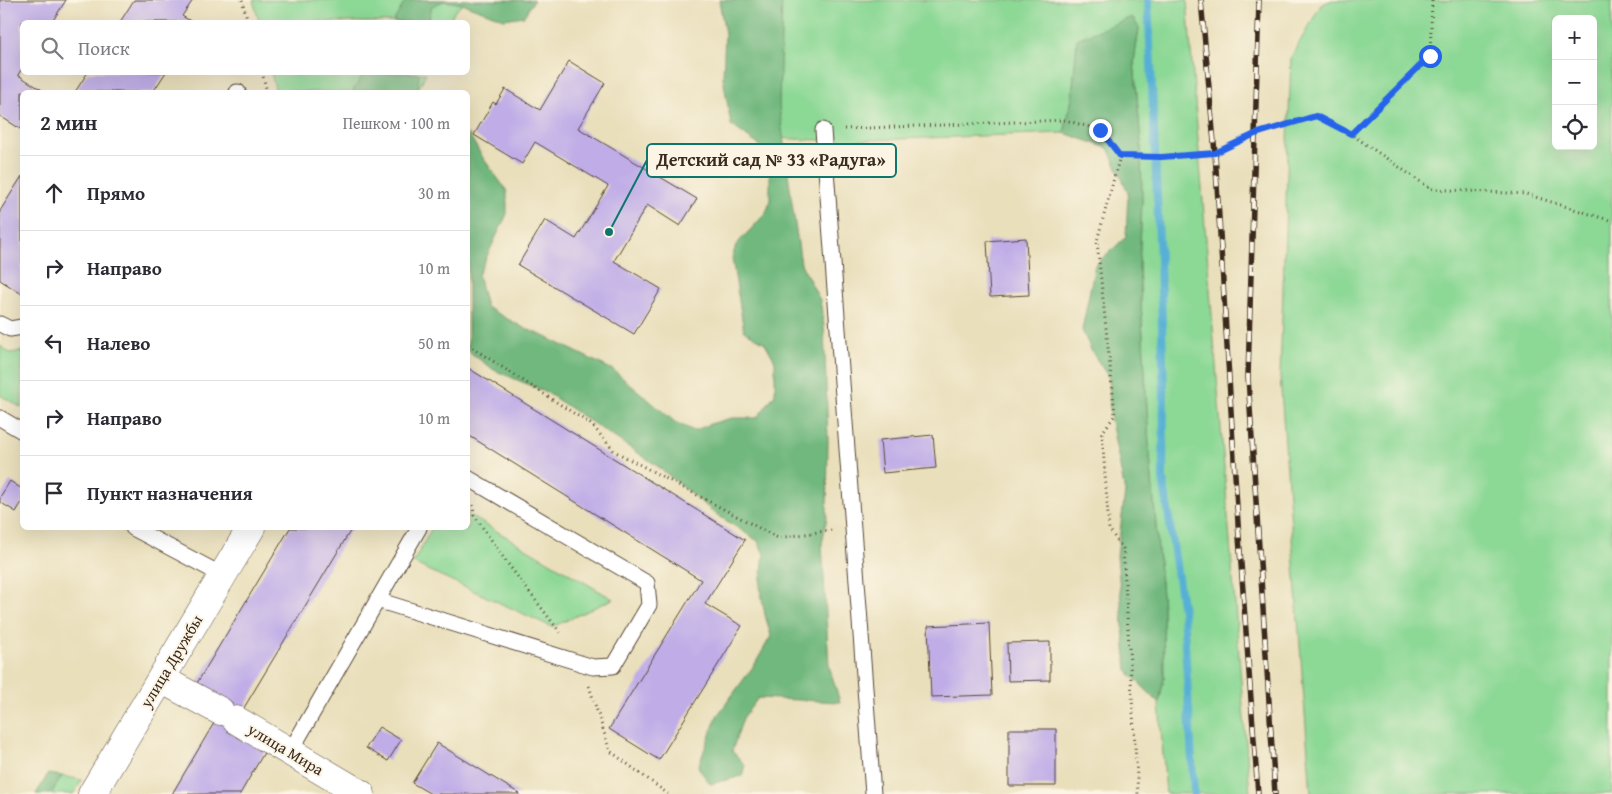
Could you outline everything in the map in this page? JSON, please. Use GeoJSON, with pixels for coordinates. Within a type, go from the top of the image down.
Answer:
{"type":"FeatureCollection","features":[{"type":"Feature","properties":{"kind":"street","name":"улица Дружбы"},"geometry":{"type":"LineString","coordinates":[[92,794],[250,530]]}},
{"type":"Feature","properties":{"kind":"street","name":"улица Мира"},"geometry":{"type":"LineString","coordinates":[[160,679],[228,716],[361,794]]}},
{"type":"Feature","properties":{"kind":"lane"},"geometry":{"type":"LineString","coordinates":[[823,130],[873,794]]}},
{"type":"Feature","properties":{"kind":"lane"},"geometry":{"type":"LineString","coordinates":[[0,324],[10,329],[20,327]]}},
{"type":"Feature","properties":{"kind":"lane"},"geometry":{"type":"LineString","coordinates":[[0,418],[20,430]]}},
{"type":"Feature","properties":{"kind":"lane"},"geometry":{"type":"LineString","coordinates":[[377,600],[593,667],[613,666],[649,605],[647,583],[470,479]]}},
{"type":"Feature","properties":{"kind":"lane"},"geometry":{"type":"LineString","coordinates":[[137,530],[222,575]]}},
{"type":"Feature","properties":{"kind":"lane"},"geometry":{"type":"LineString","coordinates":[[290,752],[418,530]]}},
{"type":"Feature","properties":{"kind":"path"},"geometry":{"type":"LineString","coordinates":[[242,0],[247,20]]}},
{"type":"Feature","properties":{"kind":"path"},"geometry":{"type":"LineString","coordinates":[[1351,134],[1430,56],[1432,0]]}},
{"type":"Feature","properties":{"kind":"path"},"geometry":{"type":"LineString","coordinates":[[263,75],[266,90]]}},
{"type":"Feature","properties":{"kind":"path"},"geometry":{"type":"LineString","coordinates":[[1120,156],[1161,157],[1215,153],[1255,134],[1316,116],[1351,134],[1431,189],[1526,194],[1612,221]]}},
{"type":"Feature","properties":{"kind":"path"},"geometry":{"type":"LineString","coordinates":[[823,130],[1065,120],[1100,130],[1120,156]]}},
{"type":"Feature","properties":{"kind":"path"},"geometry":{"type":"LineString","coordinates":[[1120,156],[1097,242],[1115,414],[1102,433],[1110,530],[1123,549],[1138,794]]}},
{"type":"Feature","properties":{"kind":"path"},"geometry":{"type":"LineString","coordinates":[[470,346],[592,425],[614,451],[778,538],[852,527]]}},
{"type":"Feature","properties":{"kind":"green space"},"geometry":{"type":"Polygon","coordinates":[[[253,0],[467,0],[454,12],[450,20],[258,20],[253,0]]]}},
{"type":"Feature","properties":{"kind":"green space"},"geometry":{"type":"Polygon","coordinates":[[[406,0],[534,0],[524,16],[504,19],[463,4],[444,1],[432,6],[428,20],[394,20],[406,0]]]}},
{"type":"Feature","properties":{"kind":"green space"},"geometry":{"type":"Polygon","coordinates":[[[719,0],[782,0],[779,106],[801,264],[820,300],[824,326],[828,439],[827,517],[822,544],[829,666],[840,702],[758,698],[743,718],[732,751],[745,765],[742,776],[710,784],[698,767],[717,716],[755,664],[771,636],[760,586],[764,554],[758,541],[716,514],[656,465],[546,392],[494,370],[470,352],[470,136],[507,191],[507,214],[478,275],[486,307],[524,328],[613,370],[675,422],[694,431],[732,418],[757,418],[775,394],[775,361],[765,343],[744,331],[732,258],[736,245],[766,213],[770,202],[770,171],[760,146],[731,125],[723,77],[725,34],[719,0]]]}},
{"type":"Feature","properties":{"kind":"green space"},"geometry":{"type":"Polygon","coordinates":[[[742,0],[1187,0],[1250,794],[1166,794],[1159,703],[1164,678],[1163,608],[1149,444],[1139,267],[1142,201],[1141,143],[1134,61],[1139,29],[1132,17],[1074,72],[1072,99],[1064,133],[843,141],[747,137],[742,0]]]}},
{"type":"Feature","properties":{"kind":"green space"},"geometry":{"type":"Polygon","coordinates":[[[1332,0],[1612,0],[1612,794],[1311,794],[1280,376],[1291,57],[1321,5],[1332,0]]]}},
{"type":"Feature","properties":{"kind":"green space"},"geometry":{"type":"Polygon","coordinates":[[[1132,17],[1139,28],[1134,61],[1141,143],[1142,201],[1139,267],[1149,444],[1163,608],[1164,678],[1159,703],[1127,671],[1117,556],[1125,492],[1110,416],[1109,378],[1092,352],[1082,330],[1095,265],[1126,237],[1128,192],[1108,148],[1064,133],[1072,99],[1077,39],[1132,17]]]}},
{"type":"Feature","properties":{"kind":"green space"},"geometry":{"type":"Polygon","coordinates":[[[272,75],[425,75],[418,90],[275,90],[272,75]]]}},
{"type":"Feature","properties":{"kind":"green space"},"geometry":{"type":"Polygon","coordinates":[[[363,75],[419,75],[418,89],[353,90],[363,75]]]}},
{"type":"Feature","properties":{"kind":"green space"},"geometry":{"type":"Polygon","coordinates":[[[0,346],[10,353],[20,351],[20,407],[0,395],[0,346]]]}},
{"type":"Feature","properties":{"kind":"green space"},"geometry":{"type":"Polygon","coordinates":[[[470,516],[613,599],[552,627],[413,563],[431,530],[470,530],[470,516]]]}},
{"type":"Feature","properties":{"kind":"green space"},"geometry":{"type":"Polygon","coordinates":[[[48,774],[62,776],[51,794],[36,794],[48,774]]]}},
{"type":"Feature","properties":{"kind":"green space"},"geometry":{"type":"Polygon","coordinates":[[[62,776],[82,780],[73,794],[51,794],[62,776]]]}},
{"type":"Feature","properties":{"kind":"building"},"geometry":{"type":"Polygon","coordinates":[[[0,0],[66,0],[53,20],[20,20],[20,72],[18,75],[42,90],[20,90],[20,129],[0,116],[0,0]]]}},
{"type":"Feature","properties":{"kind":"building"},"geometry":{"type":"Polygon","coordinates":[[[134,0],[193,0],[182,16],[189,20],[121,20],[134,0]]]}},
{"type":"Feature","properties":{"kind":"building"},"geometry":{"type":"Polygon","coordinates":[[[569,61],[605,83],[578,128],[697,199],[680,226],[647,205],[614,261],[661,289],[634,334],[518,265],[545,220],[576,239],[608,186],[535,142],[522,164],[474,135],[493,102],[496,104],[505,89],[540,110],[569,61]]]}},
{"type":"Feature","properties":{"kind":"building"},"geometry":{"type":"Polygon","coordinates":[[[86,75],[164,75],[154,90],[76,90],[86,75]]]}},
{"type":"Feature","properties":{"kind":"building"},"geometry":{"type":"Polygon","coordinates":[[[20,179],[20,293],[0,280],[0,211],[20,179]]]}},
{"type":"Feature","properties":{"kind":"building"},"geometry":{"type":"Polygon","coordinates":[[[1026,238],[1029,295],[990,297],[987,241],[1026,238]]]}},
{"type":"Feature","properties":{"kind":"building"},"geometry":{"type":"Polygon","coordinates":[[[470,369],[745,540],[705,604],[742,626],[659,760],[609,729],[701,580],[470,436],[470,369]]]}},
{"type":"Feature","properties":{"kind":"building"},"geometry":{"type":"Polygon","coordinates":[[[933,435],[936,468],[883,473],[880,440],[933,435]]]}},
{"type":"Feature","properties":{"kind":"building"},"geometry":{"type":"Polygon","coordinates":[[[10,481],[20,488],[20,505],[16,512],[0,502],[0,497],[10,481]]]}},
{"type":"Feature","properties":{"kind":"building"},"geometry":{"type":"Polygon","coordinates":[[[289,530],[351,530],[230,731],[265,751],[240,794],[172,794],[227,701],[197,683],[289,530]]]}},
{"type":"Feature","properties":{"kind":"building"},"geometry":{"type":"Polygon","coordinates":[[[989,623],[992,695],[931,697],[928,626],[989,623]]]}},
{"type":"Feature","properties":{"kind":"building"},"geometry":{"type":"Polygon","coordinates":[[[1050,642],[1050,680],[1008,681],[1007,643],[1050,642]]]}},
{"type":"Feature","properties":{"kind":"building"},"geometry":{"type":"Polygon","coordinates":[[[379,727],[401,740],[388,761],[366,748],[379,727]]]}},
{"type":"Feature","properties":{"kind":"building"},"geometry":{"type":"Polygon","coordinates":[[[1009,729],[1056,729],[1056,786],[1009,786],[1009,729]]]}},
{"type":"Feature","properties":{"kind":"building"},"geometry":{"type":"Polygon","coordinates":[[[437,743],[520,794],[431,794],[412,783],[437,743]]]}},
{"type":"Feature","properties":{"kind":"waterway"},"geometry":{"type":"LineString","coordinates":[[1148,0],[1160,261],[1164,393],[1163,478],[1183,611],[1194,794]]}},
{"type":"Feature","properties":{"kind":"railway"},"geometry":{"type":"LineString","coordinates":[[1201,0],[1215,153],[1238,523],[1258,794]]}},
{"type":"Feature","properties":{"kind":"railway"},"geometry":{"type":"LineString","coordinates":[[1259,0],[1248,377],[1275,794]]}},
{"type":"Feature","properties":{"kind":"place","name":"Детский сад № 33 «Радуга»"},"geometry":{"type":"Point","coordinates":[609,232]}},
{"type":"Feature","properties":{"kind":"route"},"geometry":{"type":"LineString","coordinates":[[1100,130],[1120,156],[1150,157],[1215,153],[1255,134],[1316,116],[1351,134],[1430,56]]}}]}
